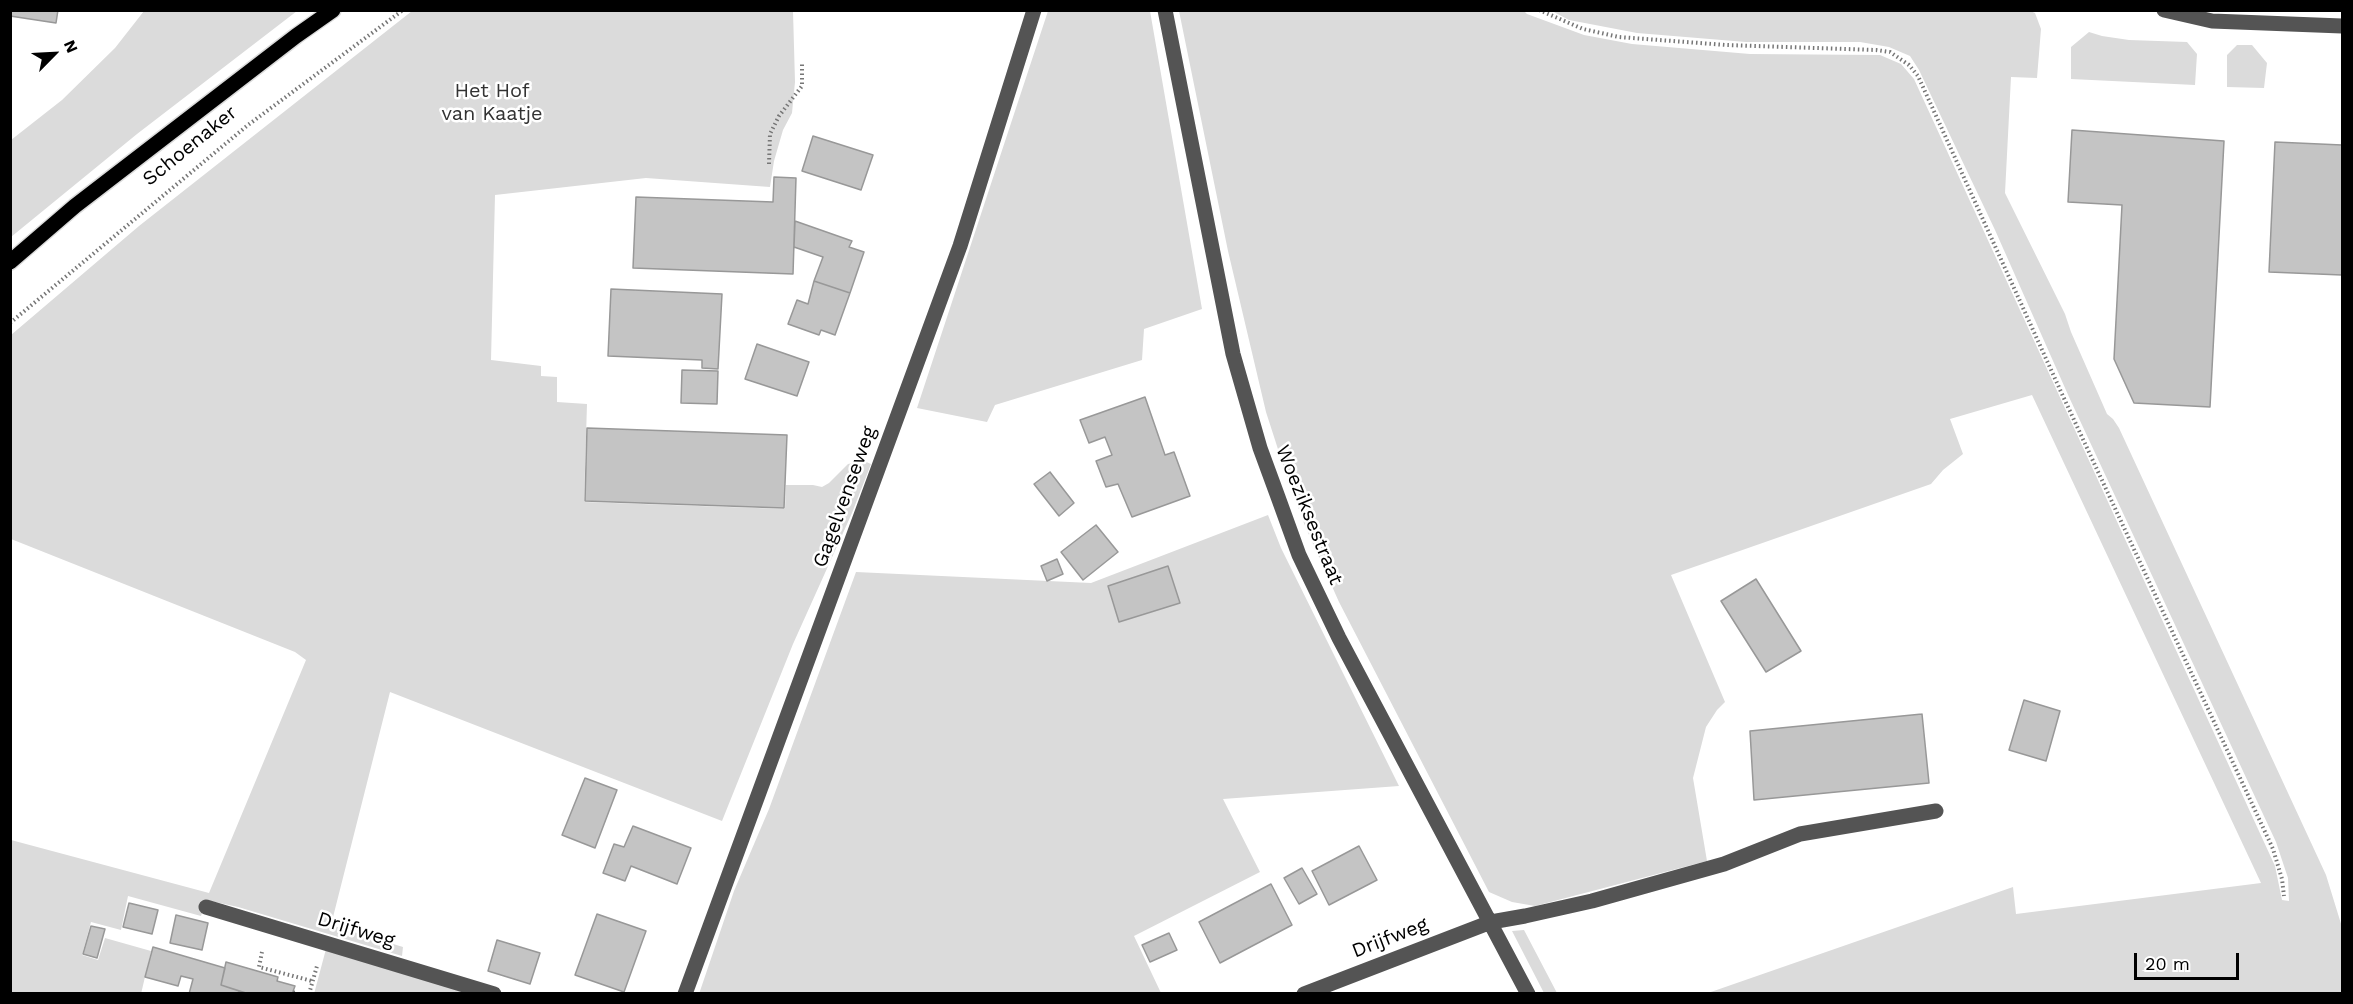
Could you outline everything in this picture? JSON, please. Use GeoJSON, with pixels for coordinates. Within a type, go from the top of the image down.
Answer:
{"type":"FeatureCollection","features":[{"type":"Feature","properties":{"kind":"main road","name":"Schoenaker"},"geometry":{"type":"LineString","coordinates":[[10,262],[75,206],[333,10]]}},
{"type":"Feature","properties":{"kind":"street","name":"Gagelvenseweg"},"geometry":{"type":"LineString","coordinates":[[685,993],[960,246],[1034,10]]}},
{"type":"Feature","properties":{"kind":"street","name":"Woeziksestraat"},"geometry":{"type":"LineString","coordinates":[[1165,10],[1233,354],[1260,448],[1299,555],[1339,638],[1528,993]]}},
{"type":"Feature","properties":{"kind":"street"},"geometry":{"type":"LineString","coordinates":[[2167,11],[2212,21],[2343,26]]}},
{"type":"Feature","properties":{"kind":"street","name":"Drijfweg"},"geometry":{"type":"LineString","coordinates":[[1304,993],[1491,922],[1592,901],[1725,864],[1800,834],[1936,811]]}},
{"type":"Feature","properties":{"kind":"street","name":"Drijfweg"},"geometry":{"type":"LineString","coordinates":[[206,907],[494,993]]}},
{"type":"Feature","properties":{"kind":"path","name":"Schoenaker"},"geometry":{"type":"LineString","coordinates":[[10,323],[248,125],[403,10]]}},
{"type":"Feature","properties":{"kind":"path"},"geometry":{"type":"LineString","coordinates":[[1539,10],[1583,29],[1619,37],[1725,45],[1876,50],[1900,57],[1909,65],[1918,76],[2067,405],[2273,849],[2279,865],[2284,896]]}},
{"type":"Feature","properties":{"kind":"path"},"geometry":{"type":"LineString","coordinates":[[769,164],[770,134],[779,116],[802,86],[801,62]]}},
{"type":"Feature","properties":{"kind":"path"},"geometry":{"type":"LineString","coordinates":[[262,952],[259,967],[312,981]]}},
{"type":"Feature","properties":{"kind":"green space"},"geometry":{"type":"Polygon","coordinates":[[[2028,10],[2035,13],[2041,29],[2037,78],[2011,77],[2005,193],[2065,314],[2107,414],[2119,428],[2326,875],[2342,927],[2342,993],[1708,993],[2013,887],[2016,914],[2261,883],[2032,395],[1950,419],[1963,454],[1943,470],[1931,484],[1671,575],[1725,702],[1706,727],[1693,778],[1707,861],[1535,906],[1512,902],[1489,892],[1339,602],[1305,526],[1286,474],[1266,412],[1228,251],[1179,11],[1524,11],[1584,35],[1632,44],[1750,54],[1880,55],[1901,64],[1914,79],[2275,866],[2282,900],[2289,901],[2288,878],[2276,842],[2069,397],[1995,230],[1919,70],[1910,56],[1889,47],[1860,42],[1746,42],[1637,33],[1569,20],[1552,11],[2028,10]]]}},
{"type":"Feature","properties":{"kind":"green space"},"geometry":{"type":"Polygon","coordinates":[[[144,11],[297,11],[137,134],[11,237],[11,140],[62,100],[115,48],[144,11]]]}},
{"type":"Feature","properties":{"kind":"green space","name":"Het Hof van Kaatje"},"geometry":{"type":"Polygon","coordinates":[[[412,11],[793,11],[795,82],[792,113],[783,130],[774,161],[770,187],[646,178],[495,195],[491,360],[541,366],[541,376],[557,377],[557,402],[587,404],[584,502],[785,509],[786,485],[822,487],[848,464],[864,461],[871,464],[852,513],[793,644],[722,821],[390,692],[331,925],[403,947],[402,956],[238,907],[206,900],[201,916],[128,896],[121,930],[91,922],[82,955],[98,960],[105,938],[151,951],[141,994],[11,993],[11,840],[209,893],[306,660],[295,652],[11,539],[11,335],[139,226],[412,11]]]}},
{"type":"Feature","properties":{"kind":"green space"},"geometry":{"type":"Polygon","coordinates":[[[1048,11],[1150,11],[1202,309],[1144,329],[1142,360],[995,405],[987,422],[917,408],[1048,11]]]}},
{"type":"Feature","properties":{"kind":"green space"},"geometry":{"type":"Polygon","coordinates":[[[2089,32],[2129,40],[2187,42],[2197,54],[2195,85],[2071,79],[2071,47],[2089,32]]]}},
{"type":"Feature","properties":{"kind":"green space"},"geometry":{"type":"Polygon","coordinates":[[[2237,45],[2252,45],[2267,63],[2264,88],[2227,87],[2227,55],[2237,45]]]}},
{"type":"Feature","properties":{"kind":"green space"},"geometry":{"type":"Polygon","coordinates":[[[1268,515],[1281,548],[1399,786],[1223,799],[1260,872],[1134,936],[1161,993],[699,994],[734,891],[769,809],[856,572],[1091,583],[1268,515]]]}},
{"type":"Feature","properties":{"kind":"green space"},"geometry":{"type":"Polygon","coordinates":[[[1524,930],[1557,993],[1544,993],[1512,931],[1524,930]]]}},
{"type":"Feature","properties":{"kind":"green space"},"geometry":{"type":"Polygon","coordinates":[[[326,949],[477,994],[314,994],[326,949]]]}},
{"type":"Feature","properties":{"kind":"building"},"geometry":{"type":"Polygon","coordinates":[[[10,10],[58,10],[56,23],[10,16],[10,10]]]}},
{"type":"Feature","properties":{"kind":"building"},"geometry":{"type":"Polygon","coordinates":[[[2072,130],[2224,141],[2210,407],[2134,403],[2114,359],[2122,205],[2068,202],[2072,130]]]}},
{"type":"Feature","properties":{"kind":"building"},"geometry":{"type":"Polygon","coordinates":[[[813,136],[873,155],[861,190],[802,171],[813,136]]]}},
{"type":"Feature","properties":{"kind":"building"},"geometry":{"type":"Polygon","coordinates":[[[2275,142],[2342,145],[2342,275],[2269,272],[2275,142]]]}},
{"type":"Feature","properties":{"kind":"building"},"geometry":{"type":"Polygon","coordinates":[[[774,177],[796,178],[793,274],[633,268],[636,197],[773,202],[774,177]]]}},
{"type":"Feature","properties":{"kind":"building"},"geometry":{"type":"Polygon","coordinates":[[[795,221],[852,241],[849,247],[864,252],[850,293],[814,281],[823,257],[794,247],[795,221]]]}},
{"type":"Feature","properties":{"kind":"building"},"geometry":{"type":"Polygon","coordinates":[[[814,281],[850,293],[835,335],[821,330],[819,335],[788,324],[797,300],[808,304],[814,281]]]}},
{"type":"Feature","properties":{"kind":"building"},"geometry":{"type":"Polygon","coordinates":[[[611,289],[722,294],[718,369],[702,368],[702,360],[608,356],[611,289]]]}},
{"type":"Feature","properties":{"kind":"building"},"geometry":{"type":"Polygon","coordinates":[[[757,344],[809,362],[797,396],[745,379],[757,344]]]}},
{"type":"Feature","properties":{"kind":"building"},"geometry":{"type":"Polygon","coordinates":[[[682,370],[718,371],[717,404],[681,403],[682,370]]]}},
{"type":"Feature","properties":{"kind":"building"},"geometry":{"type":"Polygon","coordinates":[[[1145,397],[1165,455],[1174,452],[1190,496],[1132,517],[1118,484],[1106,487],[1096,461],[1112,455],[1105,437],[1089,443],[1080,420],[1145,397]]]}},
{"type":"Feature","properties":{"kind":"building"},"geometry":{"type":"Polygon","coordinates":[[[587,428],[787,435],[784,508],[585,501],[587,428]]]}},
{"type":"Feature","properties":{"kind":"building"},"geometry":{"type":"Polygon","coordinates":[[[1050,472],[1074,503],[1059,516],[1034,484],[1050,472]]]}},
{"type":"Feature","properties":{"kind":"building"},"geometry":{"type":"Polygon","coordinates":[[[1096,525],[1118,552],[1083,580],[1061,552],[1096,525]]]}},
{"type":"Feature","properties":{"kind":"building"},"geometry":{"type":"Polygon","coordinates":[[[1057,559],[1063,574],[1047,581],[1041,566],[1057,559]]]}},
{"type":"Feature","properties":{"kind":"building"},"geometry":{"type":"Polygon","coordinates":[[[1168,566],[1180,603],[1119,622],[1108,586],[1168,566]]]}},
{"type":"Feature","properties":{"kind":"building"},"geometry":{"type":"Polygon","coordinates":[[[1756,579],[1801,651],[1766,672],[1721,601],[1756,579]]]}},
{"type":"Feature","properties":{"kind":"building"},"geometry":{"type":"Polygon","coordinates":[[[2024,700],[2060,711],[2046,761],[2009,750],[2024,700]]]}},
{"type":"Feature","properties":{"kind":"building"},"geometry":{"type":"Polygon","coordinates":[[[1922,714],[1929,783],[1754,800],[1750,731],[1922,714]]]}},
{"type":"Feature","properties":{"kind":"building"},"geometry":{"type":"Polygon","coordinates":[[[585,778],[617,790],[595,848],[562,835],[585,778]]]}},
{"type":"Feature","properties":{"kind":"building"},"geometry":{"type":"Polygon","coordinates":[[[633,826],[691,848],[677,884],[631,866],[625,881],[603,873],[614,844],[624,847],[633,826]]]}},
{"type":"Feature","properties":{"kind":"building"},"geometry":{"type":"Polygon","coordinates":[[[1359,846],[1377,880],[1329,905],[1312,871],[1359,846]]]}},
{"type":"Feature","properties":{"kind":"building"},"geometry":{"type":"Polygon","coordinates":[[[1302,868],[1317,894],[1299,904],[1284,878],[1302,868]]]}},
{"type":"Feature","properties":{"kind":"building"},"geometry":{"type":"Polygon","coordinates":[[[1271,884],[1292,925],[1220,963],[1199,922],[1271,884]]]}},
{"type":"Feature","properties":{"kind":"building"},"geometry":{"type":"Polygon","coordinates":[[[129,903],[158,910],[152,934],[123,927],[129,903]]]}},
{"type":"Feature","properties":{"kind":"building"},"geometry":{"type":"Polygon","coordinates":[[[597,914],[646,931],[624,992],[575,975],[597,914]]]}},
{"type":"Feature","properties":{"kind":"building"},"geometry":{"type":"Polygon","coordinates":[[[176,915],[208,923],[202,950],[170,943],[176,915]]]}},
{"type":"Feature","properties":{"kind":"building"},"geometry":{"type":"Polygon","coordinates":[[[91,926],[105,929],[97,958],[83,954],[91,926]]]}},
{"type":"Feature","properties":{"kind":"building"},"geometry":{"type":"Polygon","coordinates":[[[1169,933],[1177,950],[1150,962],[1142,945],[1169,933]]]}},
{"type":"Feature","properties":{"kind":"building"},"geometry":{"type":"Polygon","coordinates":[[[497,940],[540,953],[530,984],[488,971],[497,940]]]}},
{"type":"Feature","properties":{"kind":"building"},"geometry":{"type":"Polygon","coordinates":[[[153,947],[225,968],[221,985],[239,991],[238,994],[189,994],[193,979],[181,976],[178,986],[145,977],[153,947]]]}},
{"type":"Feature","properties":{"kind":"building"},"geometry":{"type":"Polygon","coordinates":[[[226,962],[278,977],[277,981],[295,986],[292,994],[249,994],[221,985],[226,962]]]}}]}
